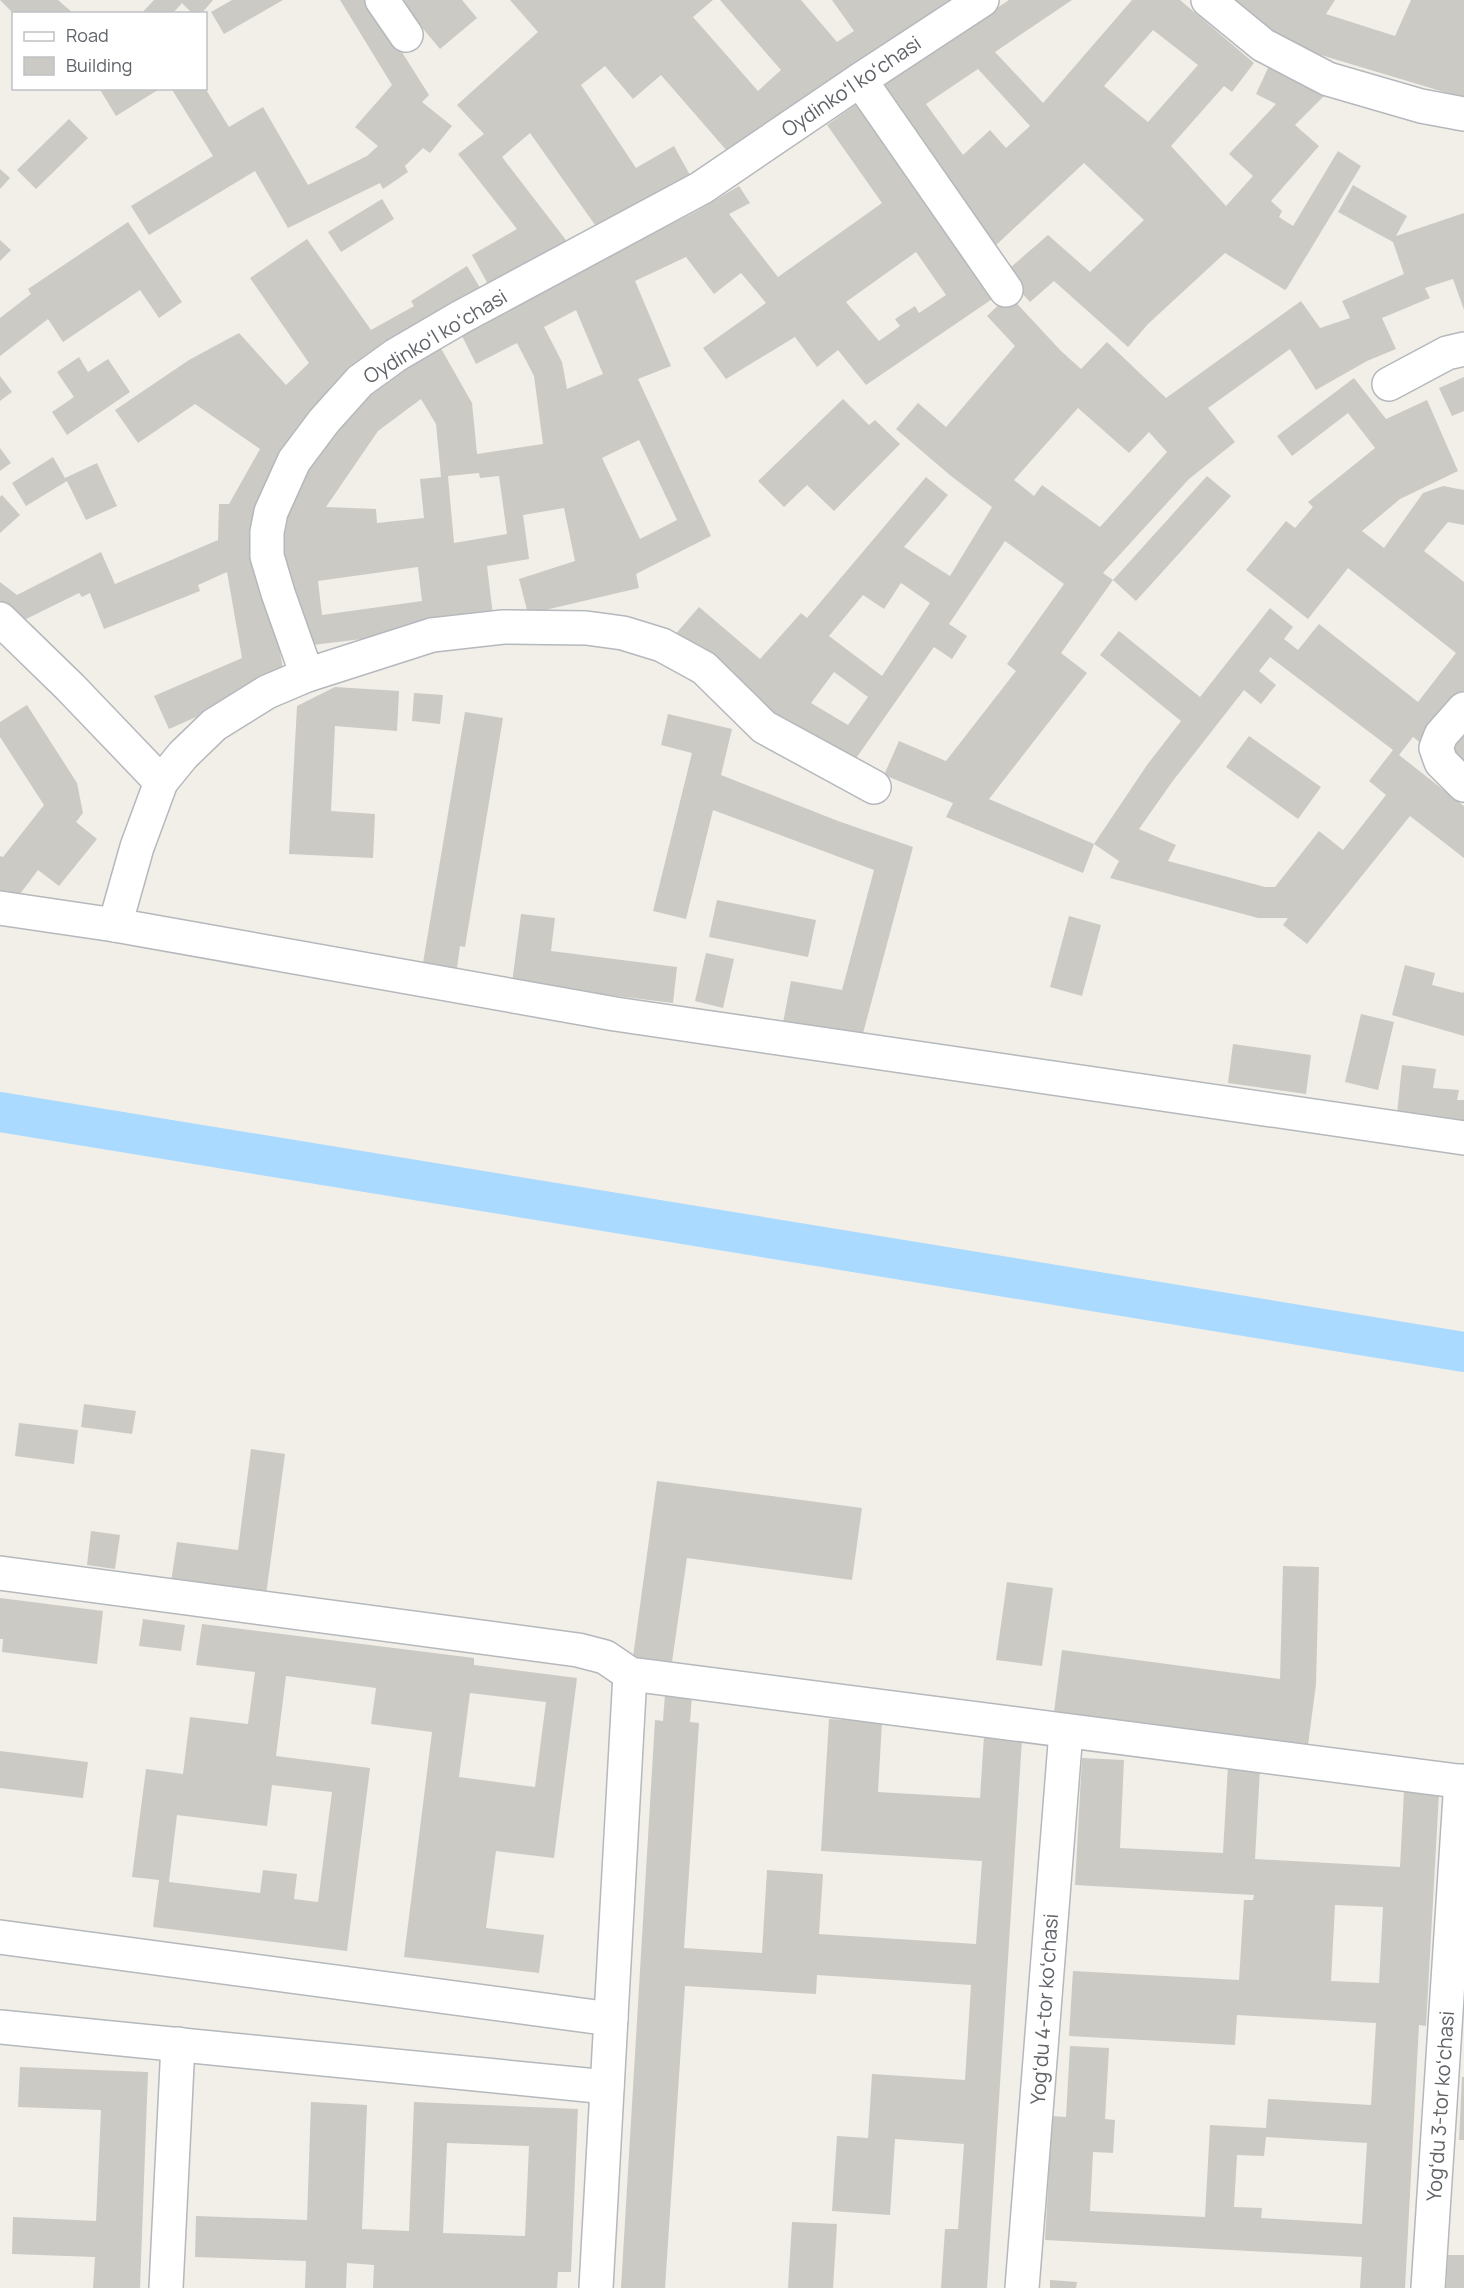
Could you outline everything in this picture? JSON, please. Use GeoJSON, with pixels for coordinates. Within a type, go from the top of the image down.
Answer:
{"type":"FeatureCollection","features":[{"type":"Feature","properties":{"kind":"street"},"geometry":{"type":"LineString","coordinates":[[382,0],[406,35]]}},
{"type":"Feature","properties":{"kind":"street","name":"Oydinkoʻl koʻchasi"},"geometry":{"type":"LineString","coordinates":[[307,675],[267,556],[267,532],[272,513],[294,461],[324,421],[360,381],[396,355],[460,317],[701,188],[982,0]]}},
{"type":"Feature","properties":{"kind":"street"},"geometry":{"type":"LineString","coordinates":[[1208,0],[1263,45],[1328,79],[1421,106],[1464,114]]}},
{"type":"Feature","properties":{"kind":"street"},"geometry":{"type":"LineString","coordinates":[[860,80],[1006,290]]}},
{"type":"Feature","properties":{"kind":"street"},"geometry":{"type":"LineString","coordinates":[[1389,384],[1447,353],[1464,349]]}},
{"type":"Feature","properties":{"kind":"street"},"geometry":{"type":"LineString","coordinates":[[0,619],[70,687],[161,782]]}},
{"type":"Feature","properties":{"kind":"street"},"geometry":{"type":"LineString","coordinates":[[115,925],[137,847],[161,782],[183,755],[214,725],[267,692],[307,675],[432,635],[503,627],[586,628],[623,633],[662,645],[704,668],[764,726],[874,787]]}},
{"type":"Feature","properties":{"kind":"street"},"geometry":{"type":"LineString","coordinates":[[1464,709],[1440,735],[1436,748],[1441,762],[1464,785]]}},
{"type":"Feature","properties":{"kind":"street"},"geometry":{"type":"LineString","coordinates":[[0,908],[115,925],[615,1014],[1464,1138]]}},
{"type":"Feature","properties":{"kind":"street"},"geometry":{"type":"LineString","coordinates":[[0,1573],[578,1650],[605,1657],[630,1674],[1463,1781]]}},
{"type":"Feature","properties":{"kind":"street"},"geometry":{"type":"LineString","coordinates":[[596,2288],[630,1674]]}},
{"type":"Feature","properties":{"kind":"street","name":"Yogʻdu 4-tor koʻchasi"},"geometry":{"type":"LineString","coordinates":[[1022,2288],[1066,1731]]}},
{"type":"Feature","properties":{"kind":"street","name":"Yogʻdu 3-tor koʻchasi"},"geometry":{"type":"LineString","coordinates":[[1428,2288],[1463,1781]]}},
{"type":"Feature","properties":{"kind":"street"},"geometry":{"type":"LineString","coordinates":[[0,1937],[611,2019]]}},
{"type":"Feature","properties":{"kind":"street"},"geometry":{"type":"LineString","coordinates":[[0,2027],[607,2087]]}},
{"type":"Feature","properties":{"kind":"street"},"geometry":{"type":"LineString","coordinates":[[166,2288],[178,2044]]}},
{"type":"Feature","properties":{"kind":"building"},"geometry":{"type":"Polygon","coordinates":[[[0,0],[58,0],[72,12],[12,12],[0,0]]]}},
{"type":"Feature","properties":{"kind":"building"},"geometry":{"type":"Polygon","coordinates":[[[154,0],[213,0],[203,12],[191,12],[182,3],[174,12],[143,12],[154,0]]]}},
{"type":"Feature","properties":{"kind":"building"},"geometry":{"type":"Polygon","coordinates":[[[232,0],[283,0],[224,34],[211,12],[232,0]]]}},
{"type":"Feature","properties":{"kind":"building"},"geometry":{"type":"Polygon","coordinates":[[[340,0],[369,0],[429,95],[422,102],[452,126],[430,153],[423,148],[405,166],[408,172],[383,189],[380,183],[288,228],[255,171],[149,235],[131,206],[213,156],[172,90],[206,90],[229,127],[263,107],[308,185],[367,156],[378,146],[355,127],[392,85],[340,0]]]}},
{"type":"Feature","properties":{"kind":"building"},"geometry":{"type":"Polygon","coordinates":[[[399,0],[462,0],[477,18],[440,49],[399,0]]]}},
{"type":"Feature","properties":{"kind":"building"},"geometry":{"type":"Polygon","coordinates":[[[510,0],[713,0],[693,17],[758,91],[781,70],[720,0],[801,0],[837,42],[854,31],[832,0],[957,0],[734,159],[661,75],[633,99],[605,66],[581,85],[636,168],[674,146],[691,177],[600,232],[530,133],[502,157],[569,244],[490,288],[472,255],[517,229],[458,154],[484,134],[457,105],[538,32],[510,0]]]}},
{"type":"Feature","properties":{"kind":"building"},"geometry":{"type":"Polygon","coordinates":[[[1009,0],[1072,0],[995,52],[1043,103],[1132,0],[1180,0],[1254,63],[1232,92],[1224,86],[1171,146],[1226,206],[1253,176],[1229,154],[1276,104],[1256,94],[1269,66],[1327,93],[1295,125],[1319,146],[1271,201],[1282,211],[1279,217],[1293,226],[1338,151],[1361,166],[1285,290],[1225,253],[1148,324],[1128,347],[1054,281],[1030,302],[1004,273],[1048,235],[1090,272],[1144,220],[1084,163],[994,247],[877,89],[1009,0]],[[1153,30],[1104,86],[1148,122],[1198,65],[1153,30]],[[978,69],[926,104],[963,155],[990,130],[1006,148],[1030,126],[978,69]]]}},
{"type":"Feature","properties":{"kind":"building"},"geometry":{"type":"Polygon","coordinates":[[[1229,0],[1335,0],[1326,14],[1395,36],[1411,0],[1464,0],[1464,98],[1304,50],[1302,53],[1229,0]]]}},
{"type":"Feature","properties":{"kind":"building"},"geometry":{"type":"Polygon","coordinates":[[[100,90],[158,90],[116,116],[100,90]]]}},
{"type":"Feature","properties":{"kind":"building"},"geometry":{"type":"Polygon","coordinates":[[[865,98],[1001,293],[866,385],[838,350],[817,367],[795,337],[726,379],[703,348],[766,303],[741,273],[714,294],[686,257],[635,281],[671,366],[638,379],[711,536],[636,574],[639,588],[528,614],[519,579],[575,561],[564,508],[523,515],[529,559],[487,566],[493,615],[427,631],[313,645],[276,545],[278,504],[345,408],[439,345],[472,403],[477,454],[543,444],[534,376],[517,343],[476,364],[460,332],[695,212],[739,186],[750,203],[729,214],[778,277],[882,203],[827,125],[865,98]],[[916,252],[846,302],[879,341],[900,326],[895,319],[915,306],[919,313],[946,295],[916,252]],[[576,310],[544,327],[562,362],[567,389],[603,374],[576,310]],[[421,399],[378,431],[326,507],[376,509],[377,523],[424,518],[420,479],[441,477],[436,424],[421,399]],[[639,440],[602,458],[640,539],[677,520],[639,440]],[[479,473],[448,476],[454,543],[507,534],[499,476],[480,478],[479,473]],[[418,567],[318,581],[322,615],[422,601],[418,567]]]}},
{"type":"Feature","properties":{"kind":"building"},"geometry":{"type":"Polygon","coordinates":[[[69,119],[88,138],[36,189],[17,170],[69,119]]]}},
{"type":"Feature","properties":{"kind":"building"},"geometry":{"type":"Polygon","coordinates":[[[0,169],[10,178],[0,189],[0,169]]]}},
{"type":"Feature","properties":{"kind":"building"},"geometry":{"type":"Polygon","coordinates":[[[1353,185],[1407,216],[1396,236],[1464,213],[1464,310],[1453,279],[1425,288],[1430,298],[1382,318],[1396,349],[1367,361],[1316,390],[1290,349],[1208,408],[1235,442],[1189,479],[1103,573],[1113,580],[1061,653],[1087,673],[989,799],[1094,844],[1083,873],[946,817],[953,803],[884,775],[899,741],[946,761],[1016,671],[1007,664],[1064,584],[1005,541],[949,624],[967,636],[952,659],[934,647],[852,764],[791,730],[673,637],[699,607],[760,659],[801,613],[807,618],[926,477],[948,495],[904,547],[950,576],[992,507],[896,429],[918,403],[946,427],[1015,346],[987,316],[1009,295],[1081,369],[1107,342],[1166,398],[1301,301],[1320,328],[1350,318],[1342,301],[1404,274],[1393,242],[1338,212],[1353,185]],[[1078,408],[1014,480],[1034,496],[1042,485],[1100,527],[1167,452],[1149,432],[1129,453],[1078,408]],[[901,583],[884,609],[863,595],[829,636],[882,676],[930,603],[901,583]],[[834,672],[811,703],[848,725],[868,697],[834,672]]]}},
{"type":"Feature","properties":{"kind":"building"},"geometry":{"type":"Polygon","coordinates":[[[382,199],[394,219],[341,252],[328,232],[382,199]]]}},
{"type":"Feature","properties":{"kind":"building"},"geometry":{"type":"Polygon","coordinates":[[[128,222],[182,302],[159,318],[140,290],[63,342],[48,319],[0,356],[0,318],[31,294],[28,289],[128,222]]]}},
{"type":"Feature","properties":{"kind":"building"},"geometry":{"type":"Polygon","coordinates":[[[307,239],[371,330],[414,306],[411,301],[467,266],[482,291],[366,364],[294,432],[301,436],[264,559],[283,669],[266,686],[169,729],[154,696],[242,658],[227,572],[198,585],[200,591],[104,629],[90,593],[82,597],[79,593],[22,621],[0,605],[0,582],[17,595],[101,552],[115,584],[218,540],[219,504],[229,504],[260,449],[195,404],[138,443],[115,410],[189,360],[239,333],[286,385],[309,363],[250,278],[307,239]]]}},
{"type":"Feature","properties":{"kind":"building"},"geometry":{"type":"Polygon","coordinates":[[[0,240],[11,250],[0,261],[0,240]]]}},
{"type":"Feature","properties":{"kind":"building"},"geometry":{"type":"Polygon","coordinates":[[[79,357],[88,372],[108,359],[130,392],[67,435],[52,412],[74,397],[57,372],[79,357]]]}},
{"type":"Feature","properties":{"kind":"building"},"geometry":{"type":"Polygon","coordinates":[[[0,376],[12,392],[0,401],[0,376]]]}},
{"type":"Feature","properties":{"kind":"building"},"geometry":{"type":"Polygon","coordinates":[[[1464,377],[1464,411],[1452,416],[1439,388],[1464,377]]]}},
{"type":"Feature","properties":{"kind":"building"},"geometry":{"type":"Polygon","coordinates":[[[1354,378],[1386,419],[1427,400],[1458,471],[1400,499],[1362,531],[1384,548],[1423,493],[1443,486],[1464,490],[1464,525],[1448,522],[1424,551],[1464,582],[1464,699],[1426,747],[1413,737],[1399,755],[1464,806],[1464,858],[1410,816],[1307,944],[1283,925],[1288,918],[1258,918],[1110,878],[1119,861],[1094,844],[1147,765],[1181,721],[1100,655],[1119,631],[1200,697],[1270,608],[1293,627],[1284,639],[1298,650],[1319,624],[1418,702],[1456,653],[1348,568],[1308,619],[1246,570],[1286,521],[1295,528],[1313,507],[1308,502],[1375,448],[1348,413],[1292,456],[1277,436],[1354,378]],[[1270,657],[1259,671],[1276,685],[1261,704],[1244,690],[1172,782],[1139,829],[1176,845],[1168,861],[1265,887],[1275,887],[1319,831],[1343,850],[1386,795],[1369,781],[1393,750],[1270,657]]]}},
{"type":"Feature","properties":{"kind":"building"},"geometry":{"type":"Polygon","coordinates":[[[843,399],[869,425],[875,420],[900,444],[834,511],[807,485],[784,507],[758,481],[843,399]]]}},
{"type":"Feature","properties":{"kind":"building"},"geometry":{"type":"Polygon","coordinates":[[[0,448],[11,463],[0,471],[0,448]]]}},
{"type":"Feature","properties":{"kind":"building"},"geometry":{"type":"Polygon","coordinates":[[[53,457],[65,478],[97,463],[117,506],[86,520],[67,481],[26,506],[12,483],[53,457]]]}},
{"type":"Feature","properties":{"kind":"building"},"geometry":{"type":"Polygon","coordinates":[[[1207,476],[1231,496],[1136,601],[1113,580],[1207,476]]]}},
{"type":"Feature","properties":{"kind":"building"},"geometry":{"type":"Polygon","coordinates":[[[2,495],[20,515],[0,533],[0,497],[2,495]]]}},
{"type":"Feature","properties":{"kind":"building"},"geometry":{"type":"Polygon","coordinates":[[[335,687],[399,691],[397,731],[335,726],[331,811],[375,814],[373,858],[289,854],[297,706],[335,687]]]}},
{"type":"Feature","properties":{"kind":"building"},"geometry":{"type":"Polygon","coordinates":[[[414,693],[443,695],[440,724],[412,721],[414,693]]]}},
{"type":"Feature","properties":{"kind":"building"},"geometry":{"type":"Polygon","coordinates":[[[27,705],[77,783],[83,813],[76,822],[97,839],[59,886],[38,870],[17,898],[0,895],[0,856],[3,857],[44,805],[0,737],[0,722],[27,705]]]}},
{"type":"Feature","properties":{"kind":"building"},"geometry":{"type":"Polygon","coordinates":[[[465,712],[503,718],[465,947],[460,946],[456,975],[422,969],[465,712]]]}},
{"type":"Feature","properties":{"kind":"building"},"geometry":{"type":"Polygon","coordinates":[[[668,714],[732,729],[721,775],[838,821],[913,847],[862,1037],[783,1023],[791,981],[842,990],[874,870],[713,810],[686,919],[653,911],[692,753],[661,745],[668,714]]]}},
{"type":"Feature","properties":{"kind":"building"},"geometry":{"type":"Polygon","coordinates":[[[1464,732],[1464,766],[1448,750],[1464,732]]]}},
{"type":"Feature","properties":{"kind":"building"},"geometry":{"type":"Polygon","coordinates":[[[1249,736],[1321,787],[1298,819],[1226,767],[1249,736]]]}},
{"type":"Feature","properties":{"kind":"building"},"geometry":{"type":"Polygon","coordinates":[[[717,900],[816,920],[808,957],[709,937],[717,900]]]}},
{"type":"Feature","properties":{"kind":"building"},"geometry":{"type":"Polygon","coordinates":[[[521,914],[555,918],[551,951],[677,967],[673,1003],[512,983],[521,914]]]}},
{"type":"Feature","properties":{"kind":"building"},"geometry":{"type":"Polygon","coordinates":[[[1069,916],[1101,925],[1082,996],[1050,987],[1069,916]]]}},
{"type":"Feature","properties":{"kind":"building"},"geometry":{"type":"Polygon","coordinates":[[[706,953],[734,959],[723,1008],[695,1001],[706,953]]]}},
{"type":"Feature","properties":{"kind":"building"},"geometry":{"type":"Polygon","coordinates":[[[1405,965],[1435,973],[1432,985],[1463,993],[1464,991],[1464,1036],[1392,1015],[1405,965]]]}},
{"type":"Feature","properties":{"kind":"building"},"geometry":{"type":"Polygon","coordinates":[[[1361,1014],[1394,1022],[1378,1090],[1345,1082],[1361,1014]]]}},
{"type":"Feature","properties":{"kind":"building"},"geometry":{"type":"Polygon","coordinates":[[[1233,1044],[1311,1055],[1306,1094],[1228,1083],[1233,1044]]]}},
{"type":"Feature","properties":{"kind":"building"},"geometry":{"type":"Polygon","coordinates":[[[1402,1065],[1436,1069],[1433,1088],[1459,1090],[1457,1100],[1464,1100],[1464,1121],[1397,1114],[1402,1065]]]}},
{"type":"Feature","properties":{"kind":"building"},"geometry":{"type":"Polygon","coordinates":[[[84,1404],[136,1411],[132,1434],[81,1427],[84,1404]]]}},
{"type":"Feature","properties":{"kind":"building"},"geometry":{"type":"Polygon","coordinates":[[[19,1423],[78,1430],[74,1464],[15,1456],[19,1423]]]}},
{"type":"Feature","properties":{"kind":"building"},"geometry":{"type":"Polygon","coordinates":[[[251,1449],[285,1454],[266,1595],[171,1582],[177,1542],[238,1550],[251,1449]]]}},
{"type":"Feature","properties":{"kind":"building"},"geometry":{"type":"Polygon","coordinates":[[[657,1481],[862,1508],[852,1580],[687,1558],[672,1662],[633,1657],[657,1481]]]}},
{"type":"Feature","properties":{"kind":"building"},"geometry":{"type":"Polygon","coordinates":[[[91,1531],[120,1535],[115,1569],[87,1565],[91,1531]]]}},
{"type":"Feature","properties":{"kind":"building"},"geometry":{"type":"Polygon","coordinates":[[[1283,1566],[1319,1567],[1316,1684],[1308,1745],[1054,1712],[1062,1650],[1280,1679],[1283,1566]]]}},
{"type":"Feature","properties":{"kind":"building"},"geometry":{"type":"Polygon","coordinates":[[[1007,1582],[1053,1588],[1042,1666],[996,1660],[1007,1582]]]}},
{"type":"Feature","properties":{"kind":"building"},"geometry":{"type":"Polygon","coordinates":[[[0,1598],[103,1611],[97,1664],[2,1652],[0,1598]]]}},
{"type":"Feature","properties":{"kind":"building"},"geometry":{"type":"Polygon","coordinates":[[[143,1619],[185,1625],[181,1651],[139,1646],[143,1619]]]}},
{"type":"Feature","properties":{"kind":"building"},"geometry":{"type":"Polygon","coordinates":[[[202,1624],[474,1658],[474,1665],[577,1678],[554,1858],[496,1851],[486,1928],[544,1935],[539,1973],[404,1957],[432,1732],[371,1724],[376,1688],[286,1676],[276,1756],[370,1768],[347,1951],[153,1927],[159,1880],[132,1877],[146,1769],[183,1774],[190,1717],[248,1724],[255,1672],[196,1665],[202,1624]],[[470,1693],[459,1777],[535,1787],[546,1702],[470,1693]],[[272,1785],[267,1826],[177,1815],[169,1882],[260,1893],[263,1870],[297,1874],[294,1899],[318,1902],[332,1792],[272,1785]]]}},
{"type":"Feature","properties":{"kind":"building"},"geometry":{"type":"Polygon","coordinates":[[[665,1694],[692,1696],[690,1722],[699,1723],[684,1948],[762,1953],[767,1870],[823,1874],[819,1934],[976,1944],[982,1861],[821,1851],[829,1719],[882,1722],[878,1792],[980,1798],[984,1736],[1022,1739],[987,2288],[941,2288],[945,2229],[958,2229],[964,2144],[895,2139],[890,2215],[832,2211],[837,2136],[868,2138],[872,2074],[965,2080],[971,1985],[817,1975],[816,1994],[685,1986],[665,2288],[621,2288],[655,1720],[663,1721],[665,1694]]]}},
{"type":"Feature","properties":{"kind":"building"},"geometry":{"type":"Polygon","coordinates":[[[0,1751],[88,1762],[83,1798],[0,1788],[0,1751]]]}},
{"type":"Feature","properties":{"kind":"building"},"geometry":{"type":"Polygon","coordinates":[[[1082,1758],[1124,1760],[1120,1848],[1223,1853],[1228,1766],[1260,1768],[1255,1859],[1400,1867],[1404,1791],[1439,1793],[1426,2026],[1419,2025],[1405,2288],[1360,2288],[1362,2257],[1045,2240],[1052,2116],[1066,2117],[1070,2046],[1109,2048],[1105,2119],[1115,2120],[1113,2153],[1093,2152],[1090,2211],[1205,2217],[1210,2125],[1266,2128],[1268,2099],[1371,2105],[1376,2023],[1237,2015],[1235,2045],[1069,2036],[1073,1971],[1239,1980],[1244,1900],[1253,1900],[1254,1895],[1075,1885],[1082,1758]],[[1335,1905],[1331,1981],[1379,1983],[1383,1907],[1335,1905]],[[1266,2137],[1264,2156],[1237,2155],[1234,2207],[1262,2208],[1261,2218],[1362,2224],[1367,2143],[1266,2137]]]}},
{"type":"Feature","properties":{"kind":"building"},"geometry":{"type":"Polygon","coordinates":[[[20,2067],[148,2072],[140,2288],[93,2288],[95,2257],[12,2254],[13,2217],[96,2221],[101,2110],[18,2107],[20,2067]]]}},
{"type":"Feature","properties":{"kind":"building"},"geometry":{"type":"Polygon","coordinates":[[[1462,2077],[1464,2077],[1464,2140],[1459,2140],[1462,2077]]]}},
{"type":"Feature","properties":{"kind":"building"},"geometry":{"type":"Polygon","coordinates":[[[311,2102],[367,2105],[362,2229],[409,2231],[414,2102],[578,2109],[571,2272],[558,2272],[557,2288],[373,2288],[374,2265],[347,2263],[346,2288],[305,2288],[306,2261],[195,2257],[196,2216],[307,2220],[311,2102]],[[447,2143],[443,2233],[525,2236],[529,2146],[447,2143]]]}},
{"type":"Feature","properties":{"kind":"building"},"geometry":{"type":"Polygon","coordinates":[[[792,2222],[837,2224],[833,2288],[788,2288],[792,2222]]]}},
{"type":"Feature","properties":{"kind":"building"},"geometry":{"type":"Polygon","coordinates":[[[1448,2255],[1464,2255],[1464,2288],[1446,2288],[1448,2255]]]}},
{"type":"Feature","properties":{"kind":"building"},"geometry":{"type":"Polygon","coordinates":[[[1050,2280],[1077,2282],[1076,2288],[1050,2288],[1050,2280]]]}},
{"type":"Feature","properties":{"kind":"waterway"},"geometry":{"type":"LineString","coordinates":[[0,1112],[1464,1352]]}}]}
